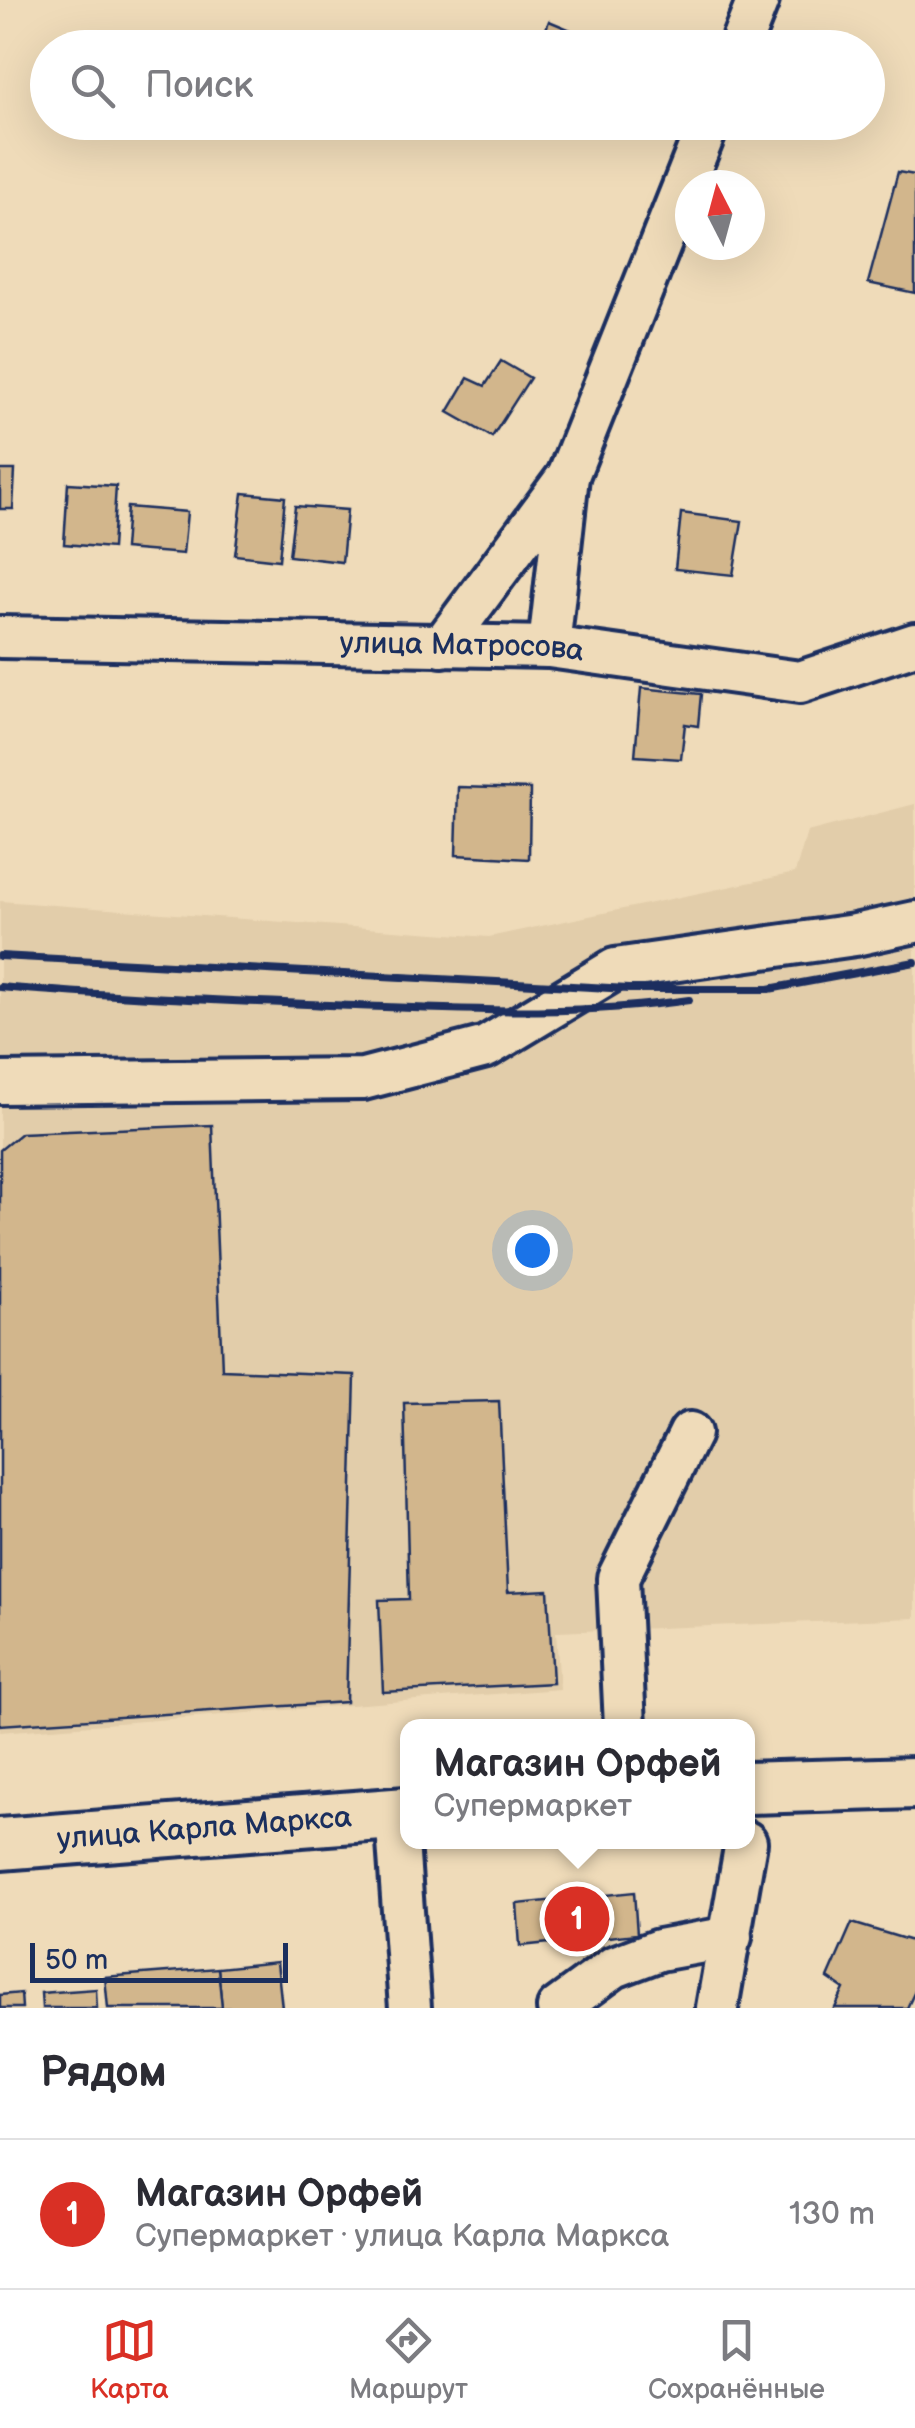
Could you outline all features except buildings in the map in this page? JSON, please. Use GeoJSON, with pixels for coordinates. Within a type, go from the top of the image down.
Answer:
{"type":"FeatureCollection","features":[{"type":"Feature","properties":{"kind":"main road"},"geometry":{"type":"LineString","coordinates":[[755,1788],[914,1782]]}},
{"type":"Feature","properties":{"kind":"main road","name":"улица Карла Маркса"},"geometry":{"type":"LineString","coordinates":[[0,1844],[400,1813]]}},
{"type":"Feature","properties":{"kind":"street"},"geometry":{"type":"LineString","coordinates":[[746,30],[758,0]]}},
{"type":"Feature","properties":{"kind":"street"},"geometry":{"type":"LineString","coordinates":[[442,646],[568,476],[702,140]]}},
{"type":"Feature","properties":{"kind":"street"},"geometry":{"type":"LineString","coordinates":[[549,646],[568,476]]}},
{"type":"Feature","properties":{"kind":"street","name":"улица Матросова"},"geometry":{"type":"LineString","coordinates":[[0,637],[549,646],[800,682],[915,644]]}},
{"type":"Feature","properties":{"kind":"street"},"geometry":{"type":"LineString","coordinates":[[0,1083],[363,1079],[486,1047],[614,969],[855,935],[915,922]]}},
{"type":"Feature","properties":{"kind":"street"},"geometry":{"type":"LineString","coordinates":[[626,1719],[618,1578],[690,1433]]}},
{"type":"Feature","properties":{"kind":"street"},"geometry":{"type":"LineString","coordinates":[[403,1849],[410,2008]]}},
{"type":"Feature","properties":{"kind":"street"},"geometry":{"type":"LineString","coordinates":[[717,2008],[746,1849]]}},
{"type":"Feature","properties":{"kind":"street"},"geometry":{"type":"LineString","coordinates":[[558,2008],[614,1966],[659,1950],[731,1937]]}},
{"type":"Feature","properties":{"kind":"shaded area"},"geometry":{"type":"Polygon","coordinates":[[[915,804],[915,1618],[556,1632],[560,1689],[0,1732],[0,901],[489,937],[795,873],[807,832],[915,804]]]}},
{"type":"Feature","properties":{"kind":"railway"},"geometry":{"type":"LineString","coordinates":[[0,956],[629,989],[769,989],[915,962]]}},
{"type":"Feature","properties":{"kind":"railway"},"geometry":{"type":"LineString","coordinates":[[0,987],[481,1010],[606,1008],[689,1000]]}},
{"type":"Feature","properties":{"kind":"place","name":"Магазин Орфей"},"geometry":{"type":"Point","coordinates":[577,1919]}}]}
